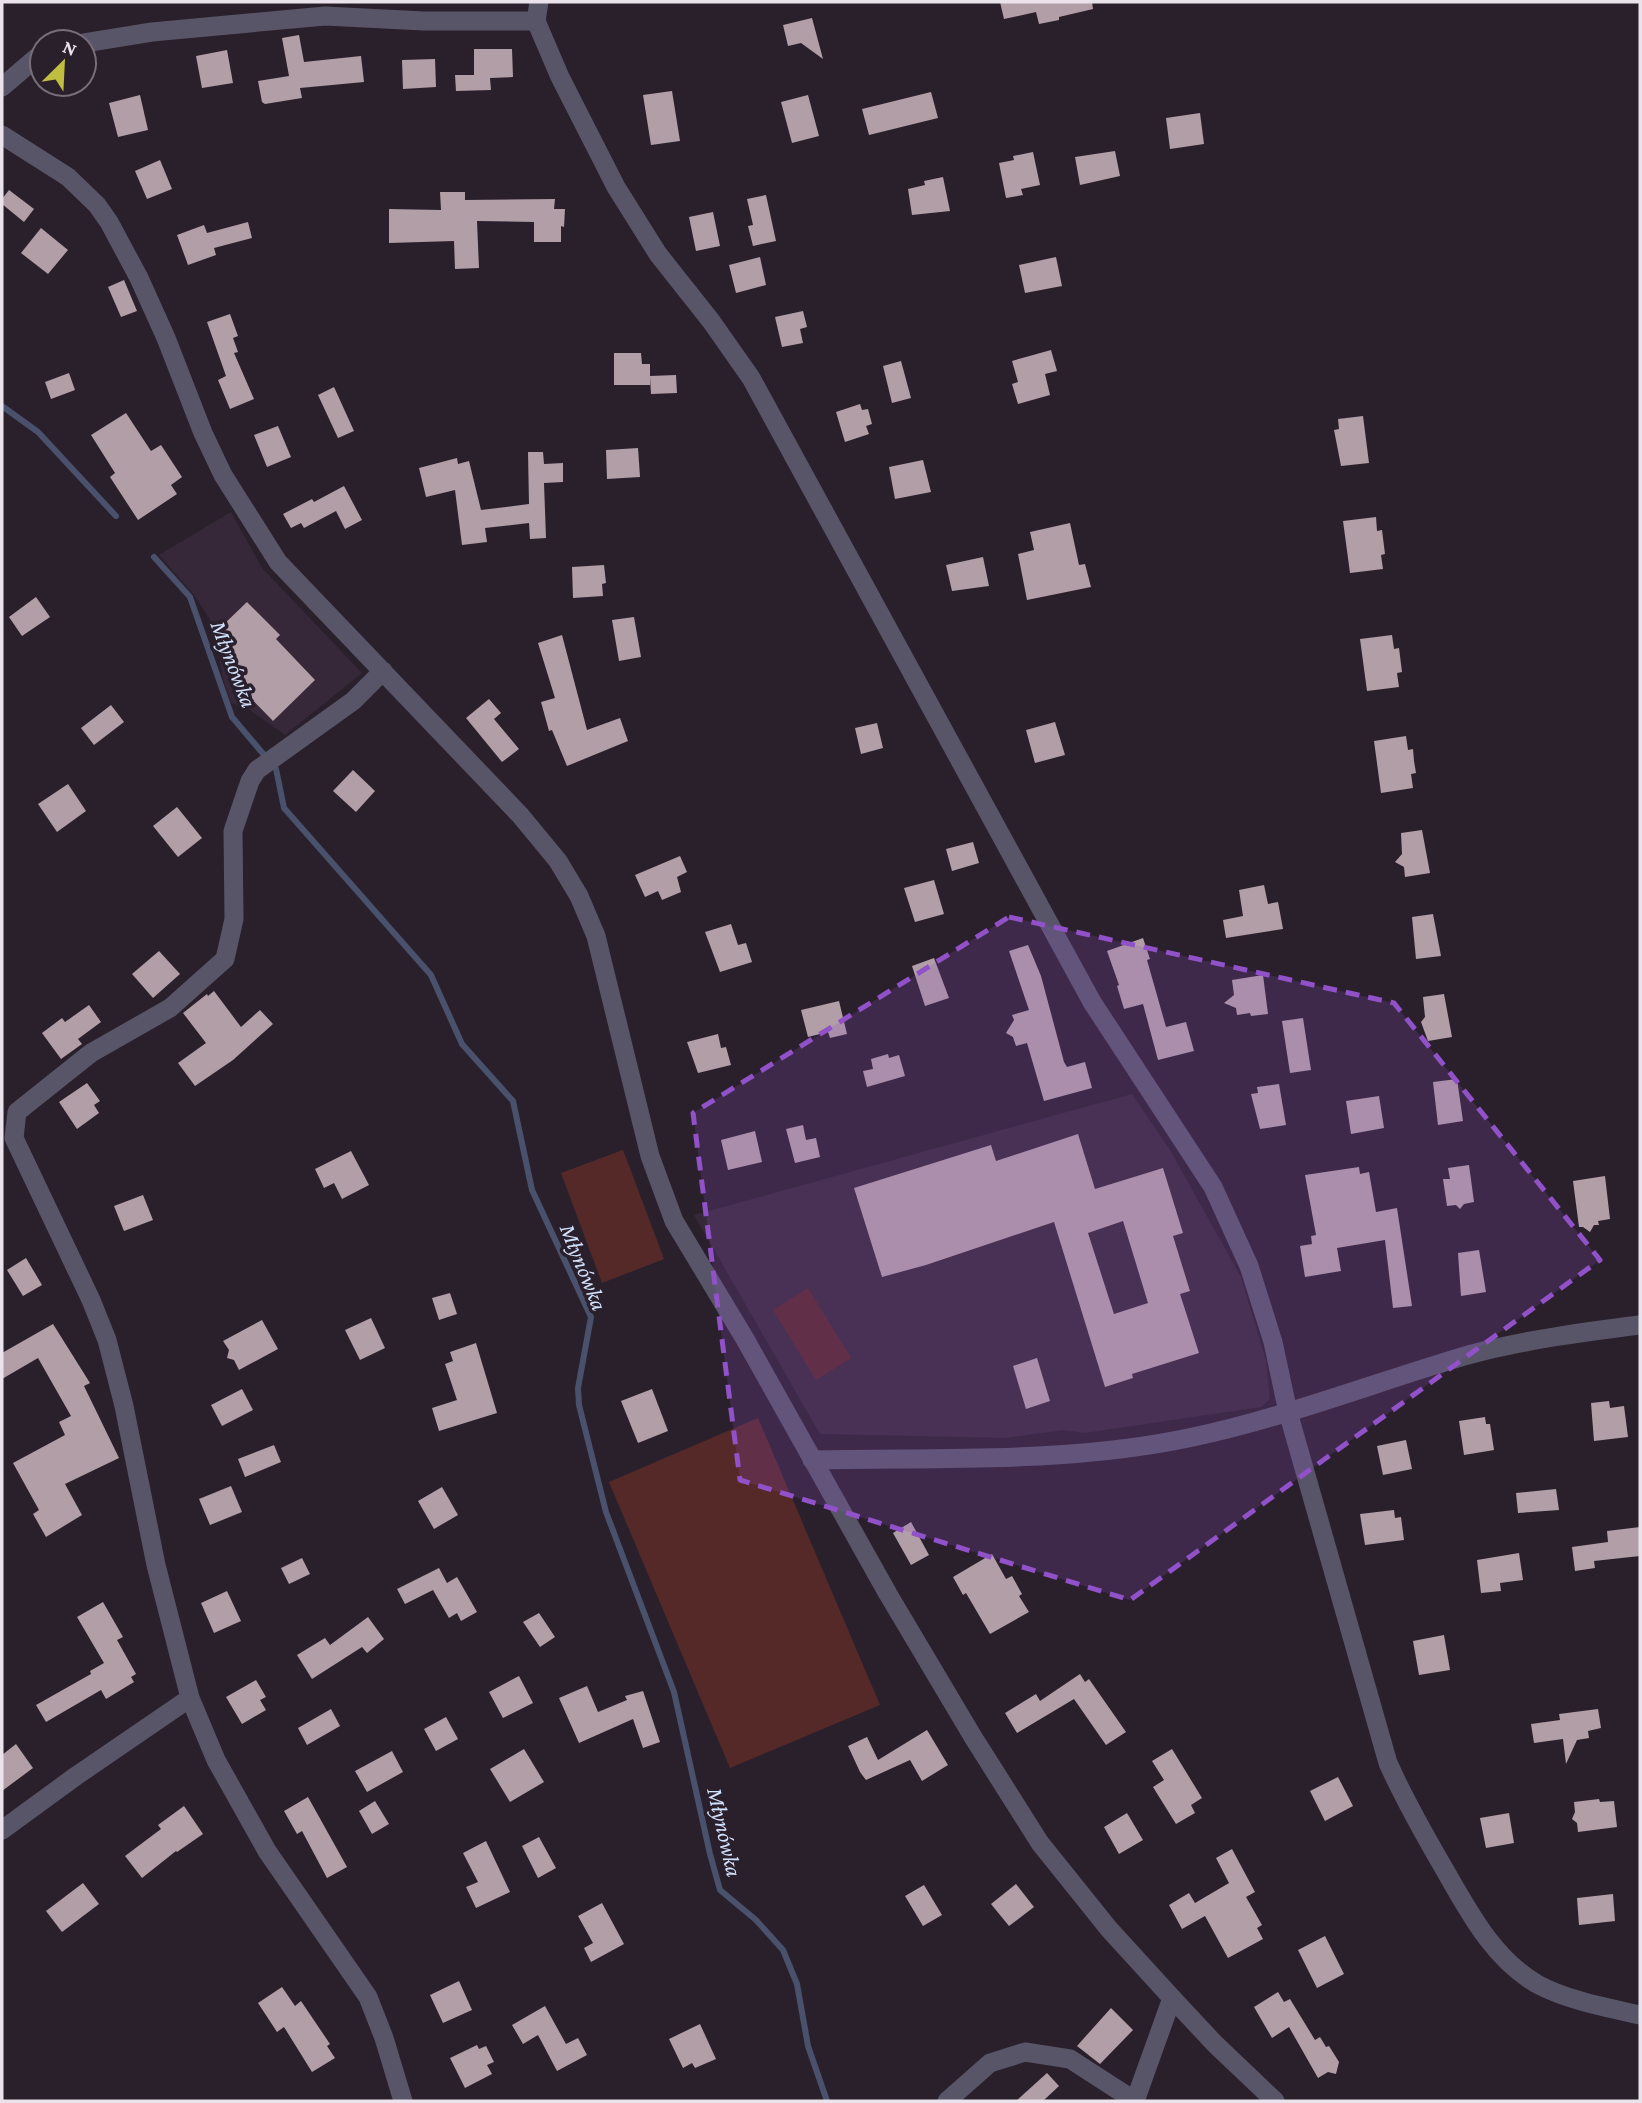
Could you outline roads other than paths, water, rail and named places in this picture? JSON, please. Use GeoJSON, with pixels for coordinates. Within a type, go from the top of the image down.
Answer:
{"type":"FeatureCollection","features":[{"type":"Feature","properties":{"kind":"street"},"geometry":{"type":"LineString","coordinates":[[98,41],[152,32],[324,16],[424,21],[537,11],[560,77],[616,187],[658,254],[711,321],[751,378],[1092,1002],[1213,1186],[1249,1266],[1273,1342],[1288,1412],[1388,1763],[1408,1806],[1477,1926],[1503,1958],[1538,1984],[1589,2004],[1640,2015]]}},
{"type":"Feature","properties":{"kind":"street"},"geometry":{"type":"LineString","coordinates":[[2,86],[28,65]]}},
{"type":"Feature","properties":{"kind":"street"},"geometry":{"type":"LineString","coordinates":[[2,135],[68,177],[97,205],[109,222],[134,268],[166,338],[203,433],[223,474],[249,518],[290,576],[520,815],[558,861],[579,896],[596,936],[650,1156],[674,1221],[745,1339],[812,1461],[958,1713],[1040,1843],[1172,1998],[1215,2044],[1275,2101]]}},
{"type":"Feature","properties":{"kind":"street"},"geometry":{"type":"LineString","coordinates":[[383,671],[353,701],[257,771],[250,781],[233,831],[234,919],[225,959],[170,1008],[91,1053],[17,1112],[14,1138],[91,1300],[107,1340],[124,1406],[156,1565],[190,1698],[216,1760],[267,1851],[368,1997],[403,2101]]}},
{"type":"Feature","properties":{"kind":"street"},"geometry":{"type":"LineString","coordinates":[[812,1461],[1010,1457],[1105,1451],[1193,1437],[1288,1412],[1470,1355],[1566,1334],[1640,1325]]}},
{"type":"Feature","properties":{"kind":"street"},"geometry":{"type":"LineString","coordinates":[[2,1830],[190,1698]]}},
{"type":"Feature","properties":{"kind":"street"},"geometry":{"type":"LineString","coordinates":[[947,2101],[990,2063],[1025,2052],[1070,2059],[1135,2101],[1172,1998]]}},
{"type":"Feature","properties":{"kind":"waterway","name":"Młynówka"},"geometry":{"type":"LineString","coordinates":[[2,406],[38,432],[116,516]]}},
{"type":"Feature","properties":{"kind":"waterway","name":"Młynówka"},"geometry":{"type":"LineString","coordinates":[[154,557],[190,597],[232,717],[276,769],[284,808],[431,975],[462,1044],[513,1101],[532,1190],[591,1317],[578,1388],[579,1405],[606,1512],[674,1692],[720,1890],[756,1920],[783,1950],[797,1984],[808,2046],[827,2101]]}}]}
